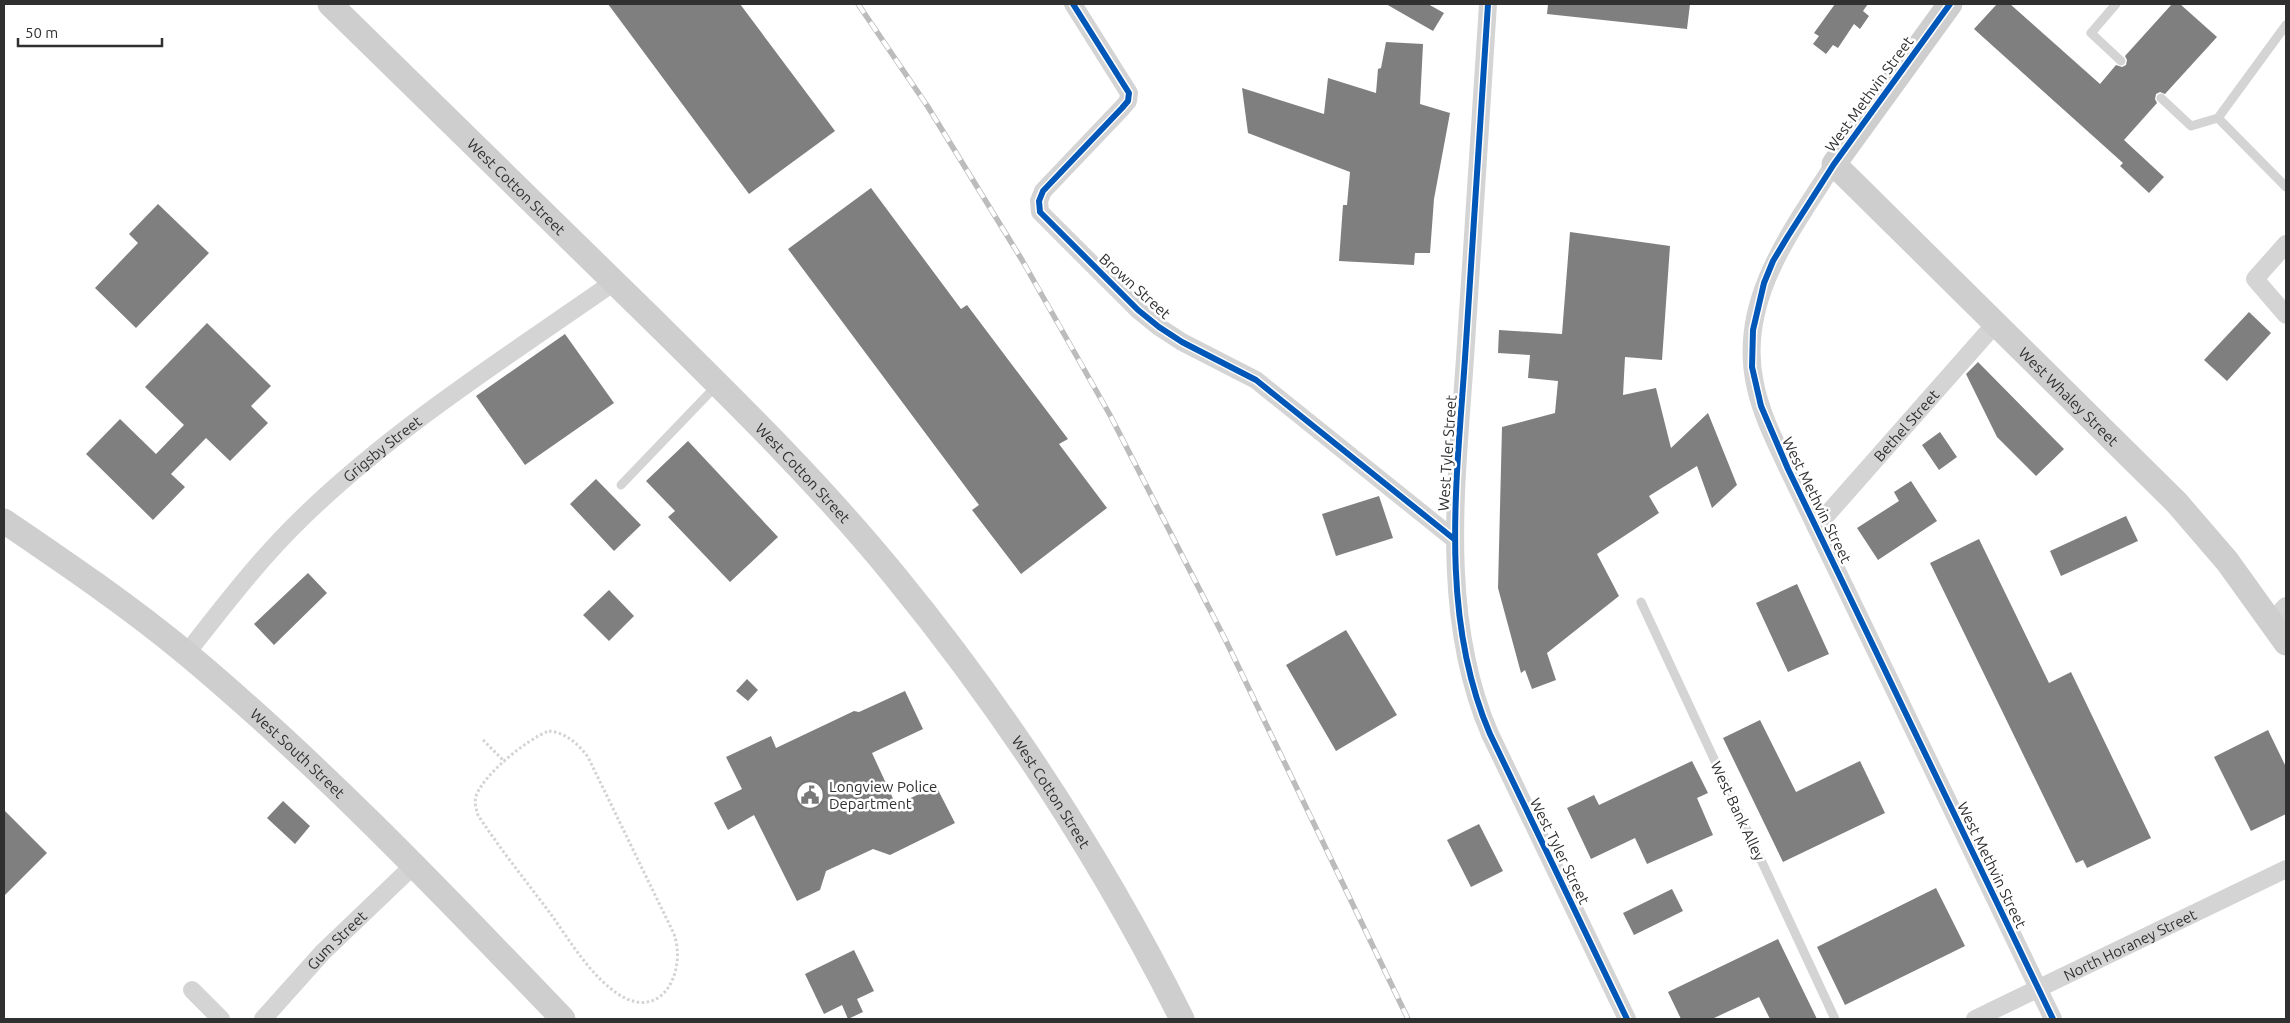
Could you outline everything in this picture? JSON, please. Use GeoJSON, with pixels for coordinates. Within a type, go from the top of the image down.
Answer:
{"type":"FeatureCollection","features":[{"type":"Feature","properties":{"kind":"street","name":"West Cotton Street"},"geometry":{"type":"LineString","coordinates":[[330,4],[776,442],[856,530],[916,601],[989,698],[1050,789],[1096,862],[1182,1019]]}},
{"type":"Feature","properties":{"kind":"street","name":"Brown Street"},"geometry":{"type":"LineString","coordinates":[[1073,4],[1129,93],[1128,101],[1043,191],[1040,201],[1040,212],[1138,310],[1159,327],[1182,342],[1256,380],[1454,539]]}},
{"type":"Feature","properties":{"kind":"street","name":"West Tyler Street"},"geometry":{"type":"LineString","coordinates":[[1488,4],[1454,539],[1463,645],[1469,677],[1479,709],[1628,1019]]}},
{"type":"Feature","properties":{"kind":"street","name":"West Methvin Street"},"geometry":{"type":"LineString","coordinates":[[1950,4],[1834,164],[1773,261],[1757,308],[1752,346],[1752,367],[1761,406],[1816,527],[2053,1019]]}},
{"type":"Feature","properties":{"kind":"street","name":"West Whaley Street"},"geometry":{"type":"LineString","coordinates":[[1834,164],[2191,518],[2279,613],[2286,643]]}},
{"type":"Feature","properties":{"kind":"street"},"geometry":{"type":"LineString","coordinates":[[2286,244],[2255,279],[2286,314]]}},
{"type":"Feature","properties":{"kind":"street","name":"Grigsby Street"},"geometry":{"type":"LineString","coordinates":[[186,654],[246,578],[282,537],[320,500],[418,419],[614,282]]}},
{"type":"Feature","properties":{"kind":"street","name":"Bethel Street"},"geometry":{"type":"LineString","coordinates":[[1816,527],[1996,323]]}},
{"type":"Feature","properties":{"kind":"street","name":"West South Street"},"geometry":{"type":"LineString","coordinates":[[4,521],[103,590],[186,654],[298,752],[414,865],[563,1019]]}},
{"type":"Feature","properties":{"kind":"street","name":"Gum Street"},"geometry":{"type":"LineString","coordinates":[[263,1019],[323,952],[414,865]]}},
{"type":"Feature","properties":{"kind":"street","name":"North Horaney Street"},"geometry":{"type":"LineString","coordinates":[[1976,1019],[2286,869]]}},
{"type":"Feature","properties":{"kind":"street"},"geometry":{"type":"LineString","coordinates":[[192,990],[221,1019]]}},
{"type":"Feature","properties":{"kind":"lane"},"geometry":{"type":"LineString","coordinates":[[2116,4],[2091,33],[2121,60]]}},
{"type":"Feature","properties":{"kind":"lane"},"geometry":{"type":"LineString","coordinates":[[2161,98],[2192,126],[2218,118],[2286,25]]}},
{"type":"Feature","properties":{"kind":"lane"},"geometry":{"type":"LineString","coordinates":[[2218,118],[2286,187]]}},
{"type":"Feature","properties":{"kind":"lane"},"geometry":{"type":"LineString","coordinates":[[621,485],[718,384]]}},
{"type":"Feature","properties":{"kind":"lane","name":"West Bank Alley"},"geometry":{"type":"LineString","coordinates":[[1640,602],[1835,1019]]}},
{"type":"Feature","properties":{"kind":"path"},"geometry":{"type":"LineString","coordinates":[[549,732],[555,732],[575,742],[588,757],[677,942],[678,958],[671,986],[665,994],[656,1000],[638,1003],[627,1000],[607,984],[577,950],[482,822],[475,806],[476,798],[485,782],[505,762],[534,738],[549,732]]}},
{"type":"Feature","properties":{"kind":"path"},"geometry":{"type":"LineString","coordinates":[[483,740],[505,762]]}},
{"type":"Feature","properties":{"kind":"building"},"geometry":{"type":"Polygon","coordinates":[[[608,4],[740,4],[835,131],[749,194],[608,4]]]}},
{"type":"Feature","properties":{"kind":"building"},"geometry":{"type":"Polygon","coordinates":[[[1386,4],[1428,4],[1444,13],[1433,31],[1386,4]]]}},
{"type":"Feature","properties":{"kind":"building"},"geometry":{"type":"Polygon","coordinates":[[[1548,4],[1690,4],[1687,29],[1547,14],[1548,4]]]}},
{"type":"Feature","properties":{"kind":"building"},"geometry":{"type":"Polygon","coordinates":[[[1835,4],[1868,4],[1863,11],[1869,16],[1860,29],[1854,24],[1838,48],[1833,45],[1826,54],[1813,44],[1819,36],[1814,33],[1835,4]]]}},
{"type":"Feature","properties":{"kind":"building"},"geometry":{"type":"Polygon","coordinates":[[[1997,4],[2010,4],[2100,84],[2116,65],[2122,67],[2126,65],[2127,60],[2125,56],[2172,4],[2180,4],[2217,37],[2165,94],[2160,92],[2156,94],[2155,99],[2157,103],[2124,140],[2164,177],[2149,193],[2120,166],[2123,163],[1974,29],[1997,4]]]}},
{"type":"Feature","properties":{"kind":"building"},"geometry":{"type":"Polygon","coordinates":[[[1386,42],[1423,44],[1420,104],[1450,113],[1434,199],[1430,253],[1415,253],[1414,265],[1339,261],[1343,205],[1347,205],[1350,172],[1248,133],[1242,88],[1324,114],[1328,78],[1376,93],[1378,69],[1381,68],[1386,42]]]}},
{"type":"Feature","properties":{"kind":"building"},"geometry":{"type":"Polygon","coordinates":[[[871,188],[961,309],[967,305],[1068,439],[1059,444],[1107,508],[1021,574],[972,510],[979,505],[788,249],[871,188]]]}},
{"type":"Feature","properties":{"kind":"building"},"geometry":{"type":"Polygon","coordinates":[[[158,204],[209,253],[136,328],[95,288],[138,243],[129,234],[158,204]]]}},
{"type":"Feature","properties":{"kind":"building"},"geometry":{"type":"Polygon","coordinates":[[[1570,232],[1670,246],[1662,360],[1625,357],[1623,395],[1656,388],[1671,448],[1708,413],[1737,485],[1712,508],[1697,466],[1649,496],[1659,513],[1597,554],[1619,596],[1547,653],[1556,680],[1532,689],[1525,670],[1521,673],[1498,588],[1502,427],[1555,413],[1558,381],[1528,378],[1530,355],[1498,353],[1499,330],[1562,334],[1570,232]]]}},
{"type":"Feature","properties":{"kind":"building"},"geometry":{"type":"Polygon","coordinates":[[[2249,312],[2271,333],[2227,381],[2204,360],[2249,312]]]}},
{"type":"Feature","properties":{"kind":"building"},"geometry":{"type":"Polygon","coordinates":[[[207,323],[271,386],[251,406],[268,423],[230,461],[206,438],[171,474],[185,487],[153,520],[86,454],[120,419],[156,454],[184,425],[145,387],[207,323]]]}},
{"type":"Feature","properties":{"kind":"building"},"geometry":{"type":"Polygon","coordinates":[[[565,334],[614,403],[525,465],[476,396],[565,334]]]}},
{"type":"Feature","properties":{"kind":"building"},"geometry":{"type":"Polygon","coordinates":[[[1978,362],[2064,449],[2036,476],[1997,437],[1966,374],[1978,362]]]}},
{"type":"Feature","properties":{"kind":"building"},"geometry":{"type":"Polygon","coordinates":[[[1940,432],[1957,457],[1939,470],[1922,445],[1940,432]]]}},
{"type":"Feature","properties":{"kind":"building"},"geometry":{"type":"Polygon","coordinates":[[[688,441],[778,537],[730,582],[668,517],[675,511],[646,481],[688,441]]]}},
{"type":"Feature","properties":{"kind":"building"},"geometry":{"type":"Polygon","coordinates":[[[596,479],[641,525],[614,551],[570,504],[596,479]]]}},
{"type":"Feature","properties":{"kind":"building"},"geometry":{"type":"Polygon","coordinates":[[[1911,481],[1937,521],[1878,560],[1857,528],[1899,501],[1894,492],[1911,481]]]}},
{"type":"Feature","properties":{"kind":"building"},"geometry":{"type":"Polygon","coordinates":[[[1379,496],[1393,538],[1336,556],[1322,514],[1379,496]]]}},
{"type":"Feature","properties":{"kind":"building"},"geometry":{"type":"Polygon","coordinates":[[[2126,516],[2138,541],[2061,576],[2050,551],[2126,516]]]}},
{"type":"Feature","properties":{"kind":"building"},"geometry":{"type":"Polygon","coordinates":[[[1979,539],[2049,683],[2071,672],[2151,838],[2087,868],[2083,860],[2076,863],[1930,563],[1979,539]]]}},
{"type":"Feature","properties":{"kind":"building"},"geometry":{"type":"Polygon","coordinates":[[[308,573],[327,593],[274,645],[254,624],[308,573]]]}},
{"type":"Feature","properties":{"kind":"building"},"geometry":{"type":"Polygon","coordinates":[[[1797,584],[1829,654],[1788,672],[1756,603],[1797,584]]]}},
{"type":"Feature","properties":{"kind":"building"},"geometry":{"type":"Polygon","coordinates":[[[609,590],[634,616],[609,641],[583,615],[609,590]]]}},
{"type":"Feature","properties":{"kind":"building"},"geometry":{"type":"Polygon","coordinates":[[[1346,630],[1397,715],[1336,751],[1286,665],[1346,630]]]}},
{"type":"Feature","properties":{"kind":"building"},"geometry":{"type":"Polygon","coordinates":[[[747,679],[758,690],[748,701],[736,691],[747,679]]]}},
{"type":"Feature","properties":{"kind":"building","name":"Longview Police Department"},"geometry":{"type":"Polygon","coordinates":[[[905,691],[923,729],[872,753],[896,805],[936,786],[955,823],[890,855],[873,849],[826,871],[820,890],[797,901],[754,815],[728,830],[714,803],[742,789],[726,757],[771,736],[776,748],[854,711],[859,712],[905,691]]]}},
{"type":"Feature","properties":{"kind":"building"},"geometry":{"type":"Polygon","coordinates":[[[1760,720],[1796,792],[1860,761],[1885,813],[1783,862],[1723,738],[1760,720]]]}},
{"type":"Feature","properties":{"kind":"building"},"geometry":{"type":"Polygon","coordinates":[[[2268,730],[2286,767],[2286,814],[2251,831],[2214,757],[2268,730]]]}},
{"type":"Feature","properties":{"kind":"building"},"geometry":{"type":"Polygon","coordinates":[[[1692,761],[1708,793],[1697,798],[1713,835],[1647,864],[1635,838],[1591,859],[1567,808],[1594,795],[1599,805],[1692,761]]]}},
{"type":"Feature","properties":{"kind":"building"},"geometry":{"type":"Polygon","coordinates":[[[283,801],[310,826],[295,844],[267,818],[283,801]]]}},
{"type":"Feature","properties":{"kind":"building"},"geometry":{"type":"Polygon","coordinates":[[[4,810],[47,853],[4,896],[4,810]]]}},
{"type":"Feature","properties":{"kind":"building"},"geometry":{"type":"Polygon","coordinates":[[[1479,824],[1503,871],[1471,887],[1447,840],[1479,824]]]}},
{"type":"Feature","properties":{"kind":"building"},"geometry":{"type":"Polygon","coordinates":[[[1936,888],[1965,946],[1845,1005],[1817,947],[1936,888]]]}},
{"type":"Feature","properties":{"kind":"building"},"geometry":{"type":"Polygon","coordinates":[[[1672,889],[1683,911],[1634,935],[1623,913],[1672,889]]]}},
{"type":"Feature","properties":{"kind":"building"},"geometry":{"type":"Polygon","coordinates":[[[1778,939],[1817,1019],[1770,1019],[1759,997],[1712,1019],[1681,1019],[1668,992],[1778,939]]]}},
{"type":"Feature","properties":{"kind":"building"},"geometry":{"type":"Polygon","coordinates":[[[854,950],[874,991],[857,999],[863,1012],[848,1019],[842,1005],[824,1014],[805,974],[854,950]]]}},
{"type":"Feature","properties":{"kind":"railway"},"geometry":{"type":"LineString","coordinates":[[858,4],[928,107],[1022,260],[1110,415],[1226,641],[1408,1019]]}},
{"type":"Feature","properties":{"kind":"cycle path"},"geometry":{"type":"LineString","coordinates":[[1073,4],[1129,93],[1128,101],[1043,191],[1039,201],[1040,212],[1138,310],[1159,327],[1182,342],[1256,380],[1454,539]]}},
{"type":"Feature","properties":{"kind":"cycle path"},"geometry":{"type":"LineString","coordinates":[[1488,4],[1456,491],[1455,541],[1457,590],[1463,639],[1473,687],[1490,734],[1627,1019]]}},
{"type":"Feature","properties":{"kind":"cycle path"},"geometry":{"type":"LineString","coordinates":[[1950,4],[1834,164],[1773,261],[1764,283],[1753,330],[1752,367],[1761,406],[1788,469],[2053,1019]]}},
{"type":"Feature","properties":{"kind":"place","name":"Longview Police Department"},"geometry":{"type":"Point","coordinates":[810,795]}}]}
